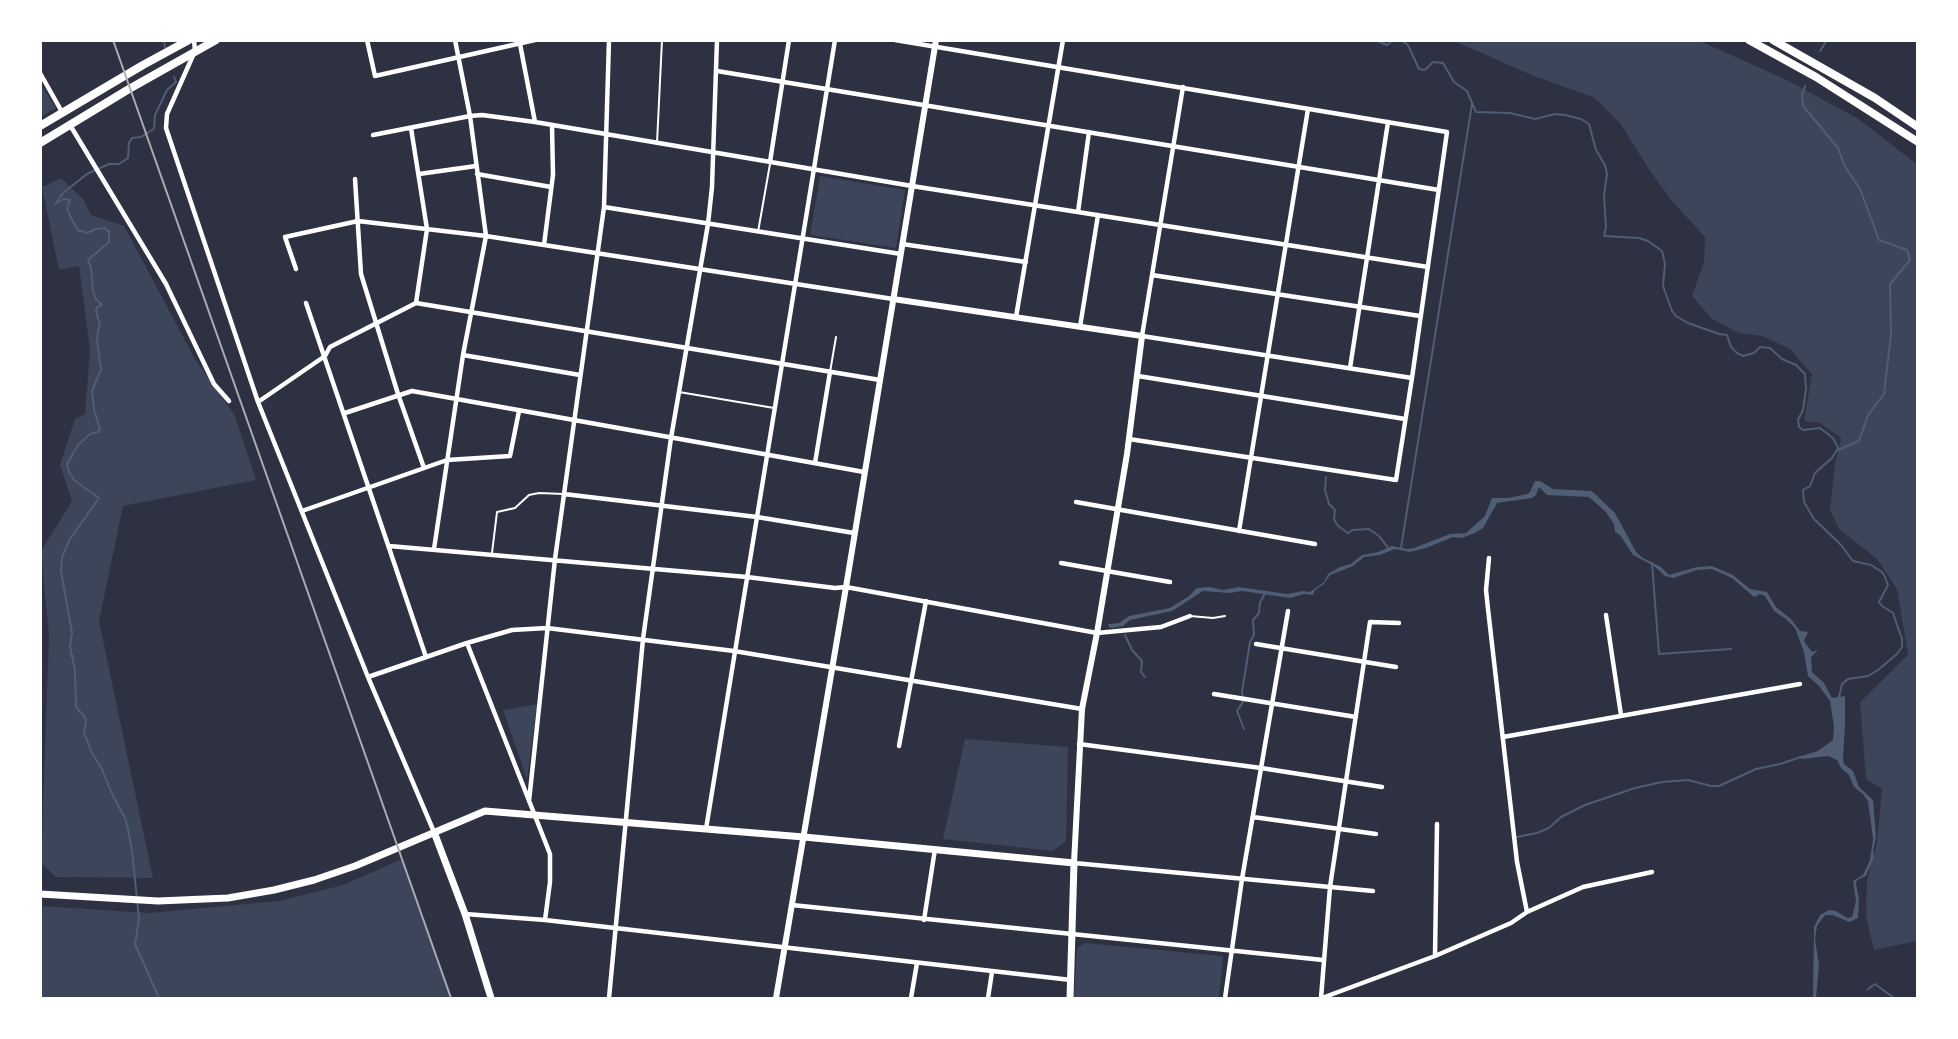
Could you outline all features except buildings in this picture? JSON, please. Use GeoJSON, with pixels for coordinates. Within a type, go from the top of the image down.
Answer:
{"type":"FeatureCollection","features":[{"type":"Feature","properties":{"kind":"highway"},"geometry":{"type":"LineString","coordinates":[[40,126],[192,40]]}},
{"type":"Feature","properties":{"kind":"highway"},"geometry":{"type":"LineString","coordinates":[[40,143],[216,40]]}},
{"type":"Feature","properties":{"kind":"highway"},"geometry":{"type":"LineString","coordinates":[[1749,40],[1816,77],[1917,142]]}},
{"type":"Feature","properties":{"kind":"highway"},"geometry":{"type":"LineString","coordinates":[[1773,40],[1875,98],[1917,127]]}},
{"type":"Feature","properties":{"kind":"main road"},"geometry":{"type":"LineString","coordinates":[[40,894],[145,900],[228,898],[274,890],[355,866],[485,811],[804,837],[1074,863],[1070,999]]}},
{"type":"Feature","properties":{"kind":"main road"},"geometry":{"type":"LineString","coordinates":[[434,832],[465,914],[491,999]]}},
{"type":"Feature","properties":{"kind":"street"},"geometry":{"type":"LineString","coordinates":[[192,40],[195,51],[167,114],[166,128],[258,402],[434,832]]}},
{"type":"Feature","properties":{"kind":"street"},"geometry":{"type":"LineString","coordinates":[[367,40],[375,76],[535,40]]}},
{"type":"Feature","properties":{"kind":"street"},"geometry":{"type":"LineString","coordinates":[[434,549],[455,399],[486,236],[470,116],[455,40]]}},
{"type":"Feature","properties":{"kind":"street"},"geometry":{"type":"LineString","coordinates":[[529,801],[555,559],[603,207],[609,40]]}},
{"type":"Feature","properties":{"kind":"street"},"geometry":{"type":"LineString","coordinates":[[609,999],[643,639],[652,568],[671,438],[708,224],[717,40]]}},
{"type":"Feature","properties":{"kind":"street"},"geometry":{"type":"LineString","coordinates":[[770,162],[789,40]]}},
{"type":"Feature","properties":{"kind":"street"},"geometry":{"type":"LineString","coordinates":[[706,829],[835,40]]}},
{"type":"Feature","properties":{"kind":"street"},"geometry":{"type":"LineString","coordinates":[[895,40],[935,44],[1446,132],[1396,480],[1129,439]]}},
{"type":"Feature","properties":{"kind":"street"},"geometry":{"type":"LineString","coordinates":[[1017,317],[1062,40]]}},
{"type":"Feature","properties":{"kind":"street"},"geometry":{"type":"LineString","coordinates":[[519,44],[535,122]]}},
{"type":"Feature","properties":{"kind":"street"},"geometry":{"type":"LineString","coordinates":[[776,999],[935,44]]}},
{"type":"Feature","properties":{"kind":"street"},"geometry":{"type":"LineString","coordinates":[[717,71],[1439,190]]}},
{"type":"Feature","properties":{"kind":"street"},"geometry":{"type":"LineString","coordinates":[[40,74],[62,112]]}},
{"type":"Feature","properties":{"kind":"street"},"geometry":{"type":"LineString","coordinates":[[1183,87],[1142,336],[1118,510],[1082,709],[1074,863],[1373,891]]}},
{"type":"Feature","properties":{"kind":"street"},"geometry":{"type":"LineString","coordinates":[[1239,531],[1308,109]]}},
{"type":"Feature","properties":{"kind":"street"},"geometry":{"type":"LineString","coordinates":[[373,135],[482,115],[912,186],[1428,267]]}},
{"type":"Feature","properties":{"kind":"street"},"geometry":{"type":"LineString","coordinates":[[1350,368],[1388,122]]}},
{"type":"Feature","properties":{"kind":"street"},"geometry":{"type":"LineString","coordinates":[[70,125],[166,284],[214,384],[229,400]]}},
{"type":"Feature","properties":{"kind":"street"},"geometry":{"type":"LineString","coordinates":[[544,245],[551,187],[552,125]]}},
{"type":"Feature","properties":{"kind":"street"},"geometry":{"type":"LineString","coordinates":[[411,128],[427,229],[416,303]]}},
{"type":"Feature","properties":{"kind":"street"},"geometry":{"type":"LineString","coordinates":[[1078,212],[1089,132]]}},
{"type":"Feature","properties":{"kind":"street"},"geometry":{"type":"LineString","coordinates":[[419,174],[476,166]]}},
{"type":"Feature","properties":{"kind":"street"},"geometry":{"type":"LineString","coordinates":[[477,174],[551,187]]}},
{"type":"Feature","properties":{"kind":"street"},"geometry":{"type":"LineString","coordinates":[[355,179],[361,274],[398,394],[424,468]]}},
{"type":"Feature","properties":{"kind":"street"},"geometry":{"type":"LineString","coordinates":[[603,207],[901,254]]}},
{"type":"Feature","properties":{"kind":"street"},"geometry":{"type":"LineString","coordinates":[[1080,327],[1098,215]]}},
{"type":"Feature","properties":{"kind":"street"},"geometry":{"type":"LineString","coordinates":[[296,269],[285,237],[358,221],[486,236],[1412,378]]}},
{"type":"Feature","properties":{"kind":"street"},"geometry":{"type":"LineString","coordinates":[[902,244],[1026,262]]}},
{"type":"Feature","properties":{"kind":"street"},"geometry":{"type":"LineString","coordinates":[[1152,275],[1420,316]]}},
{"type":"Feature","properties":{"kind":"street"},"geometry":{"type":"LineString","coordinates":[[306,303],[426,657]]}},
{"type":"Feature","properties":{"kind":"street"},"geometry":{"type":"LineString","coordinates":[[258,402],[325,356],[330,347],[416,303],[880,380]]}},
{"type":"Feature","properties":{"kind":"street"},"geometry":{"type":"LineString","coordinates":[[463,355],[580,375]]}},
{"type":"Feature","properties":{"kind":"street"},"geometry":{"type":"LineString","coordinates":[[814,463],[830,372]]}},
{"type":"Feature","properties":{"kind":"street"},"geometry":{"type":"LineString","coordinates":[[1138,376],[1405,419]]}},
{"type":"Feature","properties":{"kind":"street"},"geometry":{"type":"LineString","coordinates":[[345,413],[412,391],[864,472]]}},
{"type":"Feature","properties":{"kind":"street"},"geometry":{"type":"LineString","coordinates":[[302,511],[447,460],[510,456],[519,411]]}},
{"type":"Feature","properties":{"kind":"street"},"geometry":{"type":"LineString","coordinates":[[564,494],[757,517],[854,533]]}},
{"type":"Feature","properties":{"kind":"street"},"geometry":{"type":"LineString","coordinates":[[1076,502],[1315,544]]}},
{"type":"Feature","properties":{"kind":"street"},"geometry":{"type":"LineString","coordinates":[[389,546],[492,553],[747,577],[836,588],[846,587],[1097,633],[1161,627],[1190,616]]}},
{"type":"Feature","properties":{"kind":"street"},"geometry":{"type":"LineString","coordinates":[[1489,558],[1486,590],[1517,862],[1527,912]]}},
{"type":"Feature","properties":{"kind":"street"},"geometry":{"type":"LineString","coordinates":[[1061,563],[1170,582]]}},
{"type":"Feature","properties":{"kind":"street"},"geometry":{"type":"LineString","coordinates":[[899,746],[926,601]]}},
{"type":"Feature","properties":{"kind":"street"},"geometry":{"type":"LineString","coordinates":[[1225,999],[1242,879],[1288,611]]}},
{"type":"Feature","properties":{"kind":"street"},"geometry":{"type":"LineString","coordinates":[[1606,615],[1621,716]]}},
{"type":"Feature","properties":{"kind":"street"},"geometry":{"type":"LineString","coordinates":[[1399,623],[1370,622],[1330,887],[1321,999],[1435,956],[1511,924],[1527,912],[1583,887],[1652,872]]}},
{"type":"Feature","properties":{"kind":"street"},"geometry":{"type":"LineString","coordinates":[[369,677],[467,643],[513,630],[547,628],[734,651],[1082,709]]}},
{"type":"Feature","properties":{"kind":"street"},"geometry":{"type":"LineString","coordinates":[[467,643],[550,854],[550,882],[545,920]]}},
{"type":"Feature","properties":{"kind":"street"},"geometry":{"type":"LineString","coordinates":[[1256,644],[1396,667]]}},
{"type":"Feature","properties":{"kind":"street"},"geometry":{"type":"LineString","coordinates":[[1503,737],[1800,684]]}},
{"type":"Feature","properties":{"kind":"street"},"geometry":{"type":"LineString","coordinates":[[1214,694],[1356,717]]}},
{"type":"Feature","properties":{"kind":"street"},"geometry":{"type":"LineString","coordinates":[[1079,744],[1262,768],[1382,787]]}},
{"type":"Feature","properties":{"kind":"street"},"geometry":{"type":"LineString","coordinates":[[1253,817],[1376,834]]}},
{"type":"Feature","properties":{"kind":"street"},"geometry":{"type":"LineString","coordinates":[[1435,956],[1437,824]]}},
{"type":"Feature","properties":{"kind":"street"},"geometry":{"type":"LineString","coordinates":[[924,920],[935,849]]}},
{"type":"Feature","properties":{"kind":"street"},"geometry":{"type":"LineString","coordinates":[[792,905],[1323,960]]}},
{"type":"Feature","properties":{"kind":"street"},"geometry":{"type":"LineString","coordinates":[[465,914],[545,920],[1071,980]]}},
{"type":"Feature","properties":{"kind":"street"},"geometry":{"type":"LineString","coordinates":[[911,999],[917,963]]}},
{"type":"Feature","properties":{"kind":"street"},"geometry":{"type":"LineString","coordinates":[[988,999],[992,972]]}},
{"type":"Feature","properties":{"kind":"lane"},"geometry":{"type":"LineString","coordinates":[[657,143],[662,40]]}},
{"type":"Feature","properties":{"kind":"lane"},"geometry":{"type":"LineString","coordinates":[[758,232],[770,162]]}},
{"type":"Feature","properties":{"kind":"lane"},"geometry":{"type":"LineString","coordinates":[[830,372],[836,337]]}},
{"type":"Feature","properties":{"kind":"lane"},"geometry":{"type":"LineString","coordinates":[[679,392],[775,408]]}},
{"type":"Feature","properties":{"kind":"lane"},"geometry":{"type":"LineString","coordinates":[[492,553],[497,512],[515,508],[529,495],[539,492],[564,494]]}},
{"type":"Feature","properties":{"kind":"lane"},"geometry":{"type":"LineString","coordinates":[[1190,616],[1213,618],[1225,616]]}},
{"type":"Feature","properties":{"kind":"shaded area"},"geometry":{"type":"Polygon","coordinates":[[[1454,41],[1700,41],[1789,81],[1857,118],[1917,164],[1917,941],[1874,950],[1866,916],[1867,880],[1877,842],[1882,789],[1866,779],[1860,702],[1908,655],[1897,589],[1877,559],[1839,529],[1830,510],[1835,464],[1841,438],[1820,423],[1804,421],[1812,374],[1790,349],[1762,336],[1739,333],[1712,319],[1692,296],[1704,262],[1705,237],[1672,201],[1620,123],[1595,98],[1534,76],[1454,41]]]}},
{"type":"Feature","properties":{"kind":"shaded area"},"geometry":{"type":"Polygon","coordinates":[[[41,85],[56,108],[40,117],[41,85]]]}},
{"type":"Feature","properties":{"kind":"shaded area"},"geometry":{"type":"Polygon","coordinates":[[[820,176],[905,190],[896,248],[810,235],[820,176]]]}},
{"type":"Feature","properties":{"kind":"shaded area"},"geometry":{"type":"Polygon","coordinates":[[[61,178],[84,200],[91,215],[124,226],[195,359],[235,416],[256,480],[123,506],[99,621],[153,878],[56,877],[41,863],[49,636],[41,551],[72,501],[60,465],[75,419],[85,414],[90,350],[79,266],[59,270],[42,187],[61,178]]]}},
{"type":"Feature","properties":{"kind":"shaded area"},"geometry":{"type":"Polygon","coordinates":[[[1535,481],[1540,481],[1553,489],[1594,493],[1615,513],[1636,552],[1661,567],[1669,575],[1697,567],[1712,566],[1733,575],[1750,589],[1767,592],[1776,607],[1791,619],[1800,631],[1808,632],[1804,641],[1812,652],[1818,650],[1811,657],[1812,672],[1824,683],[1832,698],[1845,696],[1844,764],[1853,771],[1859,787],[1873,800],[1876,837],[1874,857],[1866,876],[1857,880],[1856,884],[1859,899],[1858,918],[1849,922],[1833,915],[1825,915],[1817,926],[1815,939],[1819,965],[1816,998],[1813,998],[1814,927],[1820,915],[1829,910],[1836,911],[1847,918],[1852,917],[1856,901],[1853,881],[1863,875],[1870,860],[1873,839],[1868,801],[1854,787],[1849,775],[1841,768],[1837,760],[1828,756],[1802,759],[1798,757],[1818,751],[1833,740],[1834,727],[1830,701],[1808,676],[1804,652],[1795,628],[1774,611],[1765,596],[1760,594],[1754,597],[1732,578],[1712,569],[1697,570],[1673,578],[1665,576],[1654,566],[1633,555],[1620,535],[1615,532],[1614,524],[1606,512],[1589,497],[1547,495],[1539,487],[1532,498],[1497,503],[1483,528],[1475,533],[1462,538],[1453,537],[1410,552],[1395,549],[1380,555],[1364,557],[1353,566],[1330,575],[1313,595],[1304,594],[1291,598],[1242,591],[1229,593],[1203,591],[1172,611],[1130,620],[1123,626],[1111,628],[1108,626],[1119,623],[1129,616],[1170,608],[1197,588],[1209,587],[1223,590],[1239,587],[1287,594],[1310,592],[1324,582],[1328,574],[1351,564],[1362,555],[1392,546],[1414,548],[1450,534],[1466,533],[1485,516],[1492,498],[1508,498],[1527,494],[1535,481]]]}},
{"type":"Feature","properties":{"kind":"shaded area"},"geometry":{"type":"Polygon","coordinates":[[[537,704],[527,779],[503,710],[537,704]]]}},
{"type":"Feature","properties":{"kind":"shaded area"},"geometry":{"type":"Polygon","coordinates":[[[965,739],[1068,747],[1066,841],[1053,851],[943,839],[965,739]]]}},
{"type":"Feature","properties":{"kind":"shaded area"},"geometry":{"type":"Polygon","coordinates":[[[402,859],[451,998],[41,998],[41,906],[150,913],[279,901],[343,885],[402,859]]]}},
{"type":"Feature","properties":{"kind":"shaded area"},"geometry":{"type":"Polygon","coordinates":[[[1085,943],[1223,956],[1219,998],[1074,998],[1077,948],[1085,943]]]}},
{"type":"Feature","properties":{"kind":"waterway"},"geometry":{"type":"LineString","coordinates":[[164,40],[165,47]]}},
{"type":"Feature","properties":{"kind":"waterway"},"geometry":{"type":"LineString","coordinates":[[1375,40],[1387,45],[1394,40]]}},
{"type":"Feature","properties":{"kind":"waterway"},"geometry":{"type":"LineString","coordinates":[[1401,40],[1408,45],[1419,69],[1425,70],[1433,62],[1443,63],[1454,82],[1467,91],[1476,112],[1510,113],[1535,119],[1555,114],[1565,115],[1581,119],[1589,124],[1596,150],[1605,165],[1607,174],[1604,196],[1606,227],[1604,236],[1639,238],[1648,241],[1662,251],[1665,264],[1663,286],[1676,316],[1688,323],[1727,335],[1731,347],[1743,356],[1754,353],[1760,347],[1770,348],[1782,359],[1796,365],[1805,374],[1806,389],[1803,410],[1798,420],[1799,427],[1803,430],[1820,428],[1833,438],[1838,448],[1832,458],[1815,473],[1810,486],[1803,490],[1804,502],[1814,519],[1841,545],[1853,561],[1871,565],[1882,572],[1888,585],[1879,602],[1893,613],[1902,639],[1902,647],[1897,654],[1868,676],[1848,679],[1842,684],[1839,697]]}},
{"type":"Feature","properties":{"kind":"waterway"},"geometry":{"type":"LineString","coordinates":[[1820,51],[1827,40]]}},
{"type":"Feature","properties":{"kind":"waterway"},"geometry":{"type":"LineString","coordinates":[[159,998],[135,944],[139,919],[132,850],[126,820],[92,753],[84,733],[86,721],[76,707],[75,671],[70,646],[72,633],[61,571],[62,557],[70,539],[99,498],[75,481],[67,464],[78,445],[90,434],[100,430],[92,391],[101,369],[97,340],[100,326],[96,310],[102,305],[96,299],[93,291],[88,260],[109,242],[109,232],[105,228],[87,233],[78,230],[67,208],[70,200],[64,199],[55,204],[64,192],[87,174],[109,164],[119,164],[128,158],[129,143],[132,138],[141,137],[154,129],[155,115],[167,90],[176,82],[174,77]]}},
{"type":"Feature","properties":{"kind":"waterway"},"geometry":{"type":"LineString","coordinates":[[1805,86],[1802,96],[1803,106],[1838,148],[1844,165],[1860,189],[1879,240],[1907,250],[1910,260],[1890,284],[1891,334],[1884,394],[1868,415],[1859,441],[1838,450]]}},
{"type":"Feature","properties":{"kind":"waterway"},"geometry":{"type":"LineString","coordinates":[[1401,548],[1472,104]]}},
{"type":"Feature","properties":{"kind":"waterway"},"geometry":{"type":"LineString","coordinates":[[1326,477],[1325,490],[1329,504],[1335,510],[1334,519],[1338,526],[1348,533],[1353,530],[1369,529],[1379,536],[1389,549]]}},
{"type":"Feature","properties":{"kind":"waterway"},"geometry":{"type":"LineString","coordinates":[[1652,563],[1659,654],[1731,649]]}},
{"type":"Feature","properties":{"kind":"waterway"},"geometry":{"type":"LineString","coordinates":[[1244,729],[1237,711],[1243,702],[1242,692],[1250,642],[1254,635],[1253,620],[1259,613],[1260,603],[1265,593]]}},
{"type":"Feature","properties":{"kind":"waterway"},"geometry":{"type":"LineString","coordinates":[[1125,635],[1132,650],[1142,661],[1141,672],[1145,677]]}},
{"type":"Feature","properties":{"kind":"waterway"},"geometry":{"type":"LineString","coordinates":[[1517,837],[1537,833],[1585,805],[1635,788],[1662,782],[1688,780],[1719,786],[1756,769],[1801,757]]}},
{"type":"Feature","properties":{"kind":"waterway"},"geometry":{"type":"LineString","coordinates":[[1868,989],[1875,984],[1894,998]]}},
{"type":"Feature","properties":{"kind":"railway"},"geometry":{"type":"LineString","coordinates":[[113,40],[451,998]]}}]}
